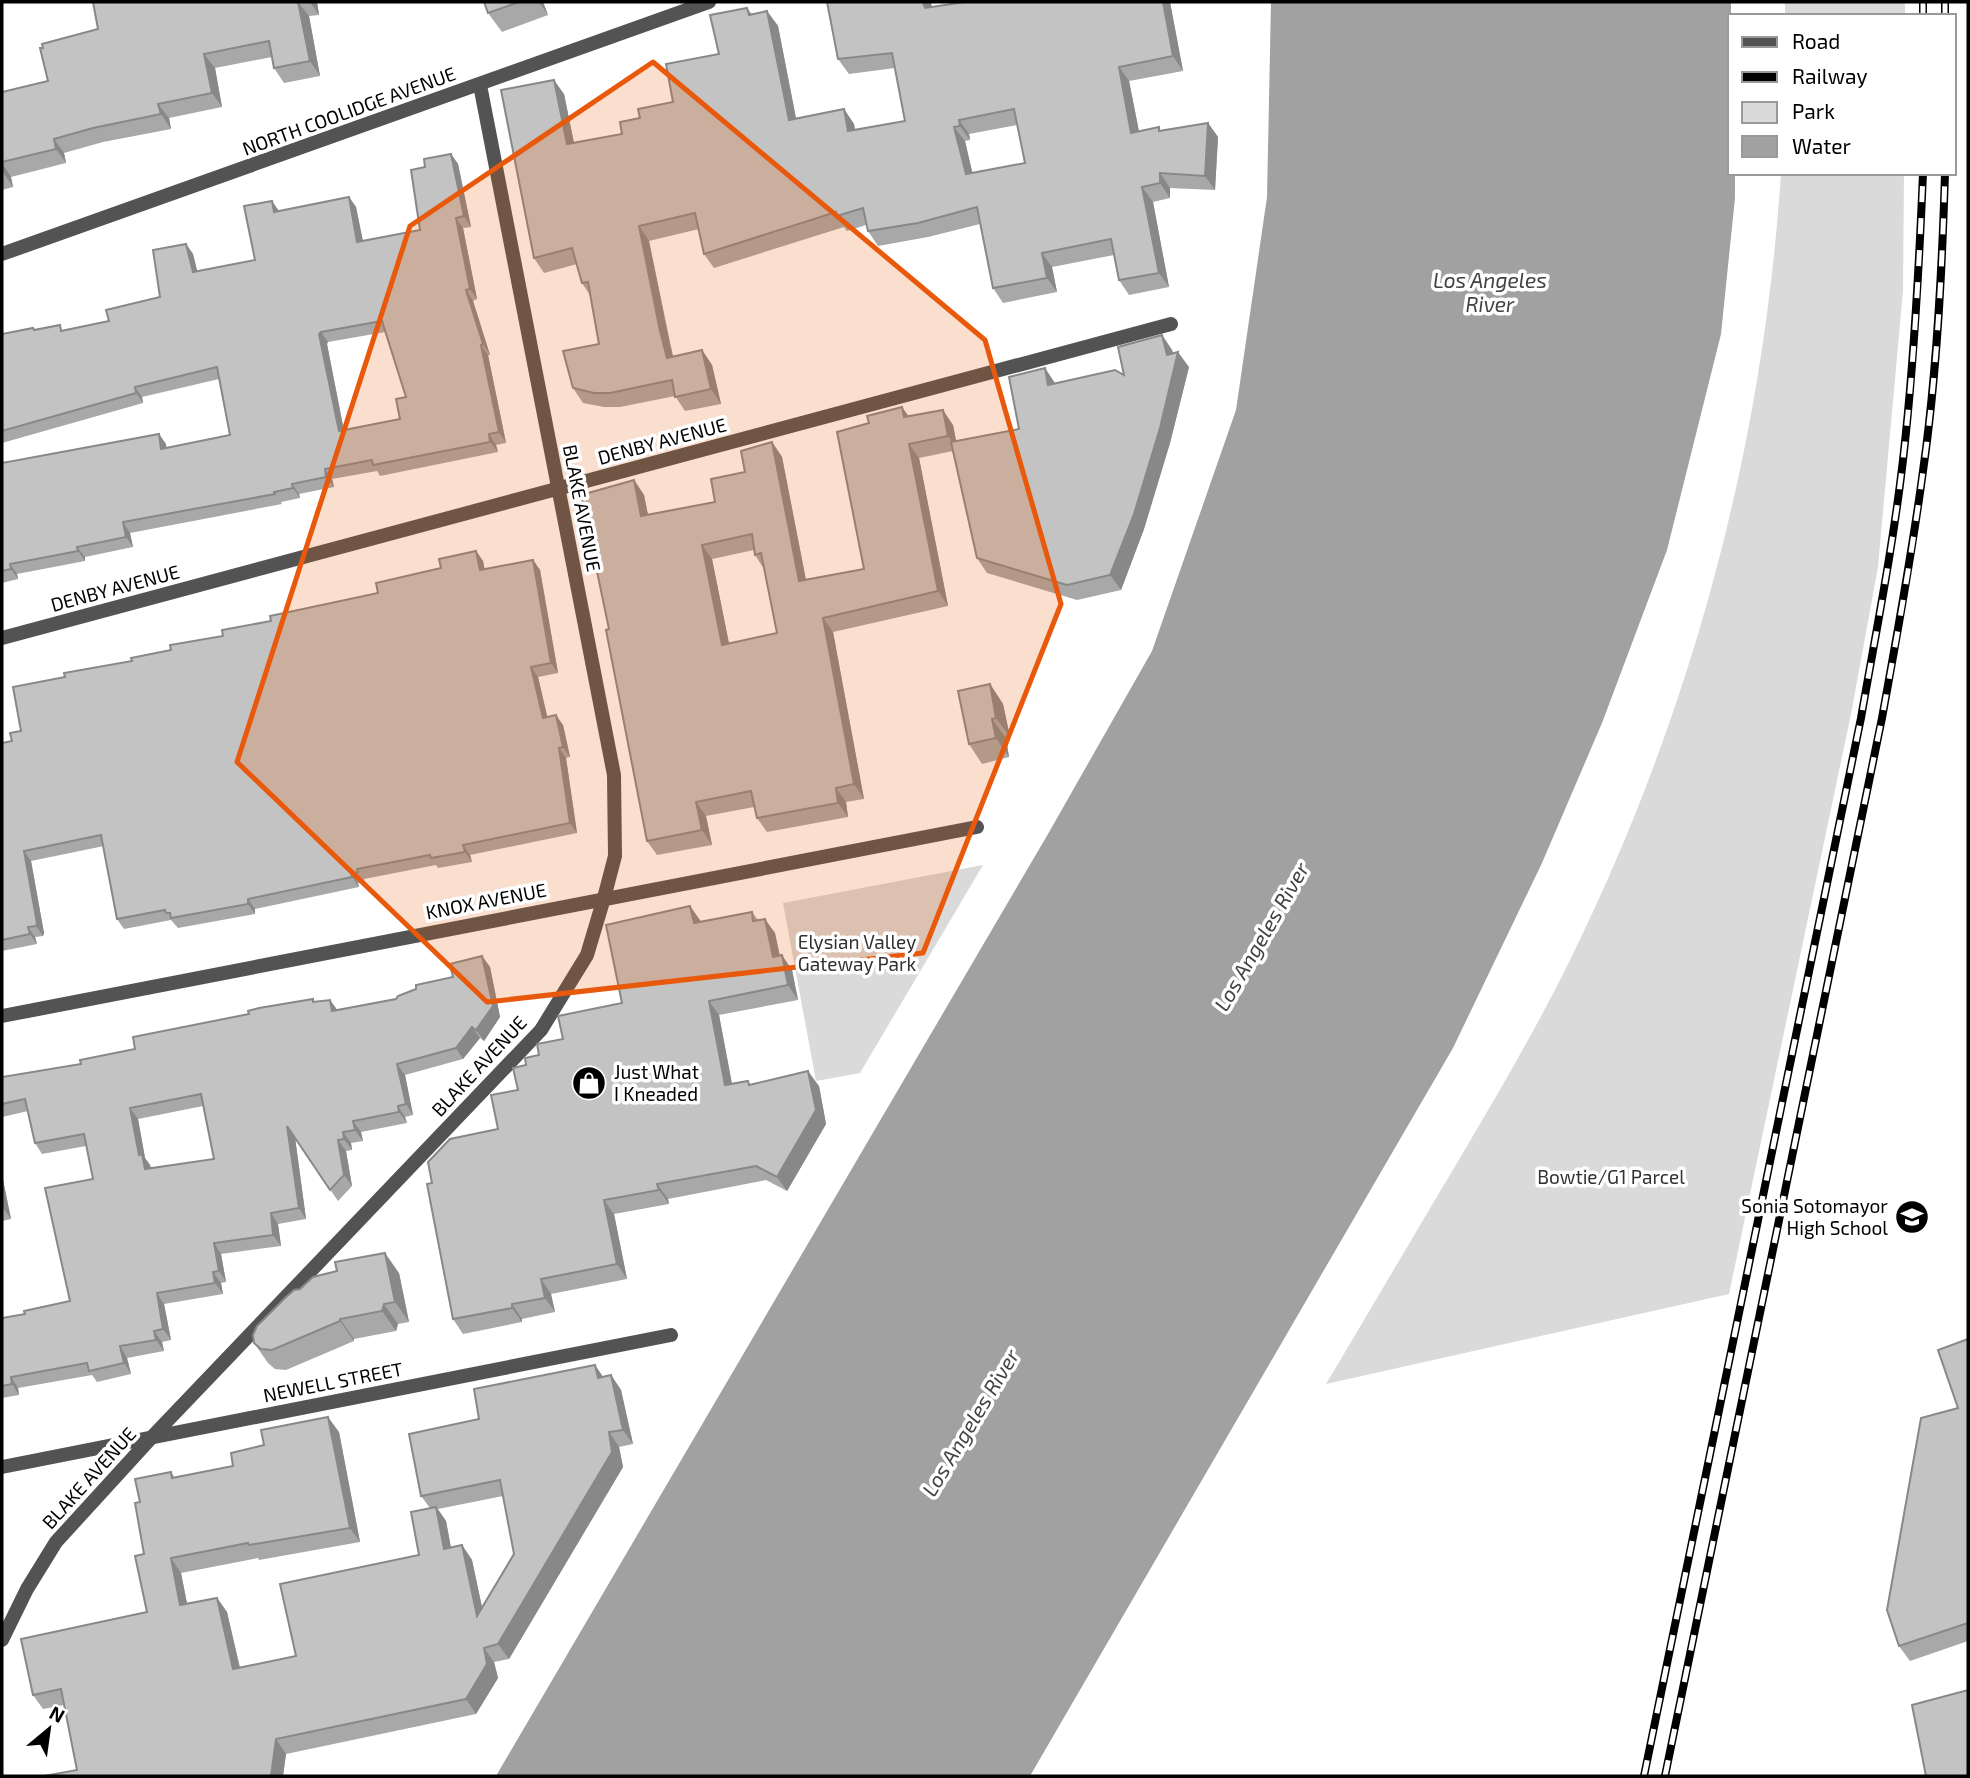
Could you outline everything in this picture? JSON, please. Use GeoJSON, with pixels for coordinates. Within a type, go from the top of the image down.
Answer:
{"type":"FeatureCollection","features":[{"type":"Feature","properties":{"kind":"street","name":"NORTH COOLIDGE AVENUE"},"geometry":{"type":"LineString","coordinates":[[2,254],[709,2]]}},
{"type":"Feature","properties":{"kind":"street","name":"BLAKE AVENUE"},"geometry":{"type":"LineString","coordinates":[[2,1640],[27,1588],[56,1542],[151,1438],[541,1030],[587,955],[615,856],[614,775],[480,85]]}},
{"type":"Feature","properties":{"kind":"street","name":"DENBY AVENUE"},"geometry":{"type":"LineString","coordinates":[[2,638],[1171,324]]}},
{"type":"Feature","properties":{"kind":"street","name":"KNOX AVENUE"},"geometry":{"type":"LineString","coordinates":[[2,1016],[977,827]]}},
{"type":"Feature","properties":{"kind":"street","name":"NEWELL STREET"},"geometry":{"type":"LineString","coordinates":[[2,1467],[671,1335]]}},
{"type":"Feature","properties":{"kind":"highlighted area"},"geometry":{"type":"Polygon","coordinates":[[[653,62],[985,340],[1061,604],[923,953],[487,1002],[237,762],[410,226],[653,62]]]}},
{"type":"Feature","properties":{"kind":"green space"},"geometry":{"type":"Polygon","coordinates":[[[1785,2],[1905,2],[1905,14],[1785,14],[1785,2]]]}},
{"type":"Feature","properties":{"kind":"green space","name":"Bowtie/G1 Parcel"},"geometry":{"type":"Polygon","coordinates":[[[1781,175],[1904,175],[1903,291],[1878,567],[1851,714],[1729,1294],[1326,1384],[1543,1013],[1612,868],[1651,773],[1685,676],[1714,578],[1738,478],[1757,378],[1772,276],[1781,175]]]}},
{"type":"Feature","properties":{"kind":"green space","name":"Elysian Valley Gateway Park"},"geometry":{"type":"Polygon","coordinates":[[[983,865],[860,1073],[816,1081],[783,903],[983,865]]]}},
{"type":"Feature","properties":{"kind":"water","name":"Los Angeles River"},"geometry":{"type":"Polygon","coordinates":[[[1271,2],[1731,2],[1731,14],[1728,14],[1728,175],[1735,175],[1735,198],[1721,334],[1667,550],[1602,723],[1542,863],[1453,1048],[1030,1776],[496,1776],[1048,834],[1152,651],[1236,410],[1267,197],[1271,2]]]}},
{"type":"Feature","properties":{"kind":"building"},"geometry":{"type":"Polygon","coordinates":[[[93,2],[298,2],[310,61],[274,68],[269,41],[204,54],[212,93],[158,104],[161,114],[54,139],[56,149],[2,162],[2,92],[48,81],[40,48],[43,48],[42,44],[98,29],[93,2]]]}},
{"type":"Feature","properties":{"kind":"building"},"geometry":{"type":"Polygon","coordinates":[[[484,2],[519,2],[488,13],[484,2]]]}},
{"type":"Feature","properties":{"kind":"building"},"geometry":{"type":"Polygon","coordinates":[[[827,2],[923,2],[925,8],[965,2],[1163,2],[1173,56],[1119,67],[1131,133],[1159,127],[1159,131],[1208,123],[1205,176],[1160,173],[1160,183],[1142,187],[1159,273],[1119,280],[1111,239],[1042,253],[1047,278],[993,288],[977,207],[918,223],[868,231],[863,208],[837,216],[836,212],[704,254],[695,213],[639,226],[667,358],[702,350],[711,389],[675,397],[672,380],[610,393],[594,393],[573,388],[563,351],[599,344],[588,282],[582,283],[572,248],[534,258],[501,90],[554,80],[567,144],[622,134],[620,122],[640,118],[638,109],[673,102],[666,64],[719,54],[710,15],[747,8],[749,15],[767,11],[789,120],[844,109],[848,131],[905,121],[892,53],[838,59],[827,2]],[[1014,109],[959,120],[960,126],[954,127],[966,174],[1025,163],[1014,109]]]}},
{"type":"Feature","properties":{"kind":"building"},"geometry":{"type":"Polygon","coordinates":[[[451,154],[464,216],[456,218],[470,289],[466,290],[483,344],[481,345],[499,432],[489,434],[490,442],[373,465],[372,460],[325,469],[326,477],[292,484],[293,488],[274,492],[275,494],[123,522],[126,537],[77,547],[78,551],[10,564],[11,569],[2,571],[2,463],[159,434],[161,449],[230,435],[217,367],[135,387],[136,393],[2,431],[2,334],[60,325],[61,331],[109,321],[106,310],[160,297],[153,250],[186,244],[193,272],[255,260],[244,206],[272,201],[274,212],[349,197],[357,242],[420,230],[411,170],[425,167],[424,159],[451,154]],[[382,321],[319,334],[339,431],[400,419],[396,399],[406,397],[382,321]]]}},
{"type":"Feature","properties":{"kind":"building"},"geometry":{"type":"Polygon","coordinates":[[[1162,335],[1167,355],[1178,352],[1160,428],[1134,514],[1110,575],[1067,585],[977,558],[951,442],[1019,429],[1009,377],[1045,368],[1048,385],[1115,370],[1124,375],[1118,347],[1162,335]]]}},
{"type":"Feature","properties":{"kind":"building"},"geometry":{"type":"Polygon","coordinates":[[[902,407],[904,417],[943,410],[948,436],[909,444],[938,591],[823,618],[854,784],[836,788],[838,803],[757,818],[751,791],[696,802],[702,830],[647,841],[606,630],[609,629],[581,495],[634,480],[641,516],[715,502],[711,479],[745,472],[741,451],[772,442],[799,581],[864,569],[837,432],[869,423],[867,416],[902,407]],[[752,534],[702,545],[722,645],[777,633],[761,553],[755,555],[752,534]]]}},
{"type":"Feature","properties":{"kind":"building"},"geometry":{"type":"Polygon","coordinates":[[[476,551],[480,570],[533,560],[551,663],[531,667],[543,718],[556,715],[563,747],[559,748],[570,823],[463,845],[465,852],[431,858],[430,855],[357,869],[358,872],[351,873],[352,877],[248,899],[248,904],[171,918],[170,913],[165,910],[117,919],[101,835],[24,851],[37,923],[36,926],[28,927],[30,934],[2,940],[2,743],[12,741],[10,733],[21,731],[13,687],[65,677],[64,673],[132,661],[131,658],[171,650],[170,645],[223,636],[222,630],[271,621],[270,616],[378,593],[376,583],[441,568],[439,559],[476,551]]]}},
{"type":"Feature","properties":{"kind":"building"},"geometry":{"type":"Polygon","coordinates":[[[990,684],[996,718],[992,719],[996,738],[969,744],[958,691],[990,684]]]}},
{"type":"Feature","properties":{"kind":"building"},"geometry":{"type":"Polygon","coordinates":[[[690,906],[694,923],[752,912],[753,921],[765,919],[773,957],[782,955],[788,985],[709,1001],[725,1085],[748,1081],[749,1085],[808,1071],[816,1110],[777,1177],[756,1166],[657,1184],[659,1190],[604,1200],[617,1264],[541,1279],[545,1298],[512,1304],[512,1308],[453,1319],[427,1184],[432,1183],[428,1162],[450,1139],[498,1129],[491,1095],[518,1090],[513,1068],[526,1065],[525,1058],[539,1055],[537,1044],[563,1039],[558,1016],[622,1003],[606,925],[690,906]]]}},
{"type":"Feature","properties":{"kind":"building"},"geometry":{"type":"Polygon","coordinates":[[[482,956],[493,1006],[476,1030],[472,1027],[456,1048],[397,1064],[406,1104],[398,1106],[399,1112],[353,1121],[355,1130],[343,1132],[344,1139],[338,1140],[344,1175],[330,1190],[287,1126],[299,1208],[271,1213],[273,1235],[214,1243],[219,1271],[213,1272],[215,1283],[157,1293],[163,1329],[154,1331],[156,1340],[120,1346],[124,1363],[89,1371],[87,1363],[11,1377],[12,1384],[2,1386],[2,1318],[70,1301],[45,1188],[93,1179],[84,1134],[35,1143],[25,1099],[2,1104],[2,1077],[81,1064],[80,1060],[135,1049],[133,1037],[249,1014],[248,1011],[259,1008],[313,999],[313,1002],[330,1000],[332,1011],[396,999],[416,989],[416,985],[453,977],[450,964],[482,956]],[[201,1094],[130,1108],[139,1155],[142,1154],[145,1169],[214,1159],[201,1094]]]}},
{"type":"Feature","properties":{"kind":"building"},"geometry":{"type":"Polygon","coordinates":[[[385,1253],[395,1302],[384,1304],[382,1311],[340,1319],[272,1350],[261,1349],[254,1343],[253,1335],[257,1326],[294,1290],[300,1289],[313,1277],[337,1271],[335,1262],[385,1253]]]}},
{"type":"Feature","properties":{"kind":"building"},"geometry":{"type":"Polygon","coordinates":[[[1968,1339],[1968,1623],[1899,1646],[1887,1610],[1921,1418],[1958,1408],[1938,1350],[1968,1339]]]}},
{"type":"Feature","properties":{"kind":"building"},"geometry":{"type":"Polygon","coordinates":[[[595,1365],[598,1378],[611,1375],[623,1430],[609,1432],[612,1452],[498,1644],[484,1648],[487,1664],[466,1699],[276,1739],[271,1776],[44,1776],[77,1770],[61,1689],[33,1695],[21,1639],[147,1612],[135,1556],[144,1554],[135,1503],[140,1502],[135,1479],[171,1472],[172,1478],[233,1466],[231,1453],[264,1445],[261,1430],[328,1417],[350,1528],[171,1558],[180,1605],[217,1598],[233,1669],[296,1656],[280,1584],[419,1555],[411,1512],[436,1507],[444,1549],[462,1545],[477,1616],[514,1554],[500,1480],[421,1496],[409,1434],[479,1419],[474,1389],[595,1365]]]}},
{"type":"Feature","properties":{"kind":"building"},"geometry":{"type":"Polygon","coordinates":[[[1968,1690],[1968,1776],[1926,1776],[1912,1705],[1968,1690]]]}},
{"type":"Feature","properties":{"kind":"railway"},"geometry":{"type":"LineString","coordinates":[[1923,2],[1923,14]]}},
{"type":"Feature","properties":{"kind":"railway"},"geometry":{"type":"LineString","coordinates":[[1945,2],[1945,14]]}},
{"type":"Feature","properties":{"kind":"railway"},"geometry":{"type":"LineString","coordinates":[[1644,1776],[1861,718],[1884,589],[1907,424],[1916,317],[1923,175]]}},
{"type":"Feature","properties":{"kind":"railway"},"geometry":{"type":"LineString","coordinates":[[1665,1776],[1899,626],[1919,502],[1932,397],[1945,175]]}},
{"type":"Feature","properties":{"kind":"place","name":"Just What I Kneaded"},"geometry":{"type":"Point","coordinates":[589,1083]}},
{"type":"Feature","properties":{"kind":"place","name":"Sonia Sotomayor High School"},"geometry":{"type":"Point","coordinates":[1912,1217]}}]}
